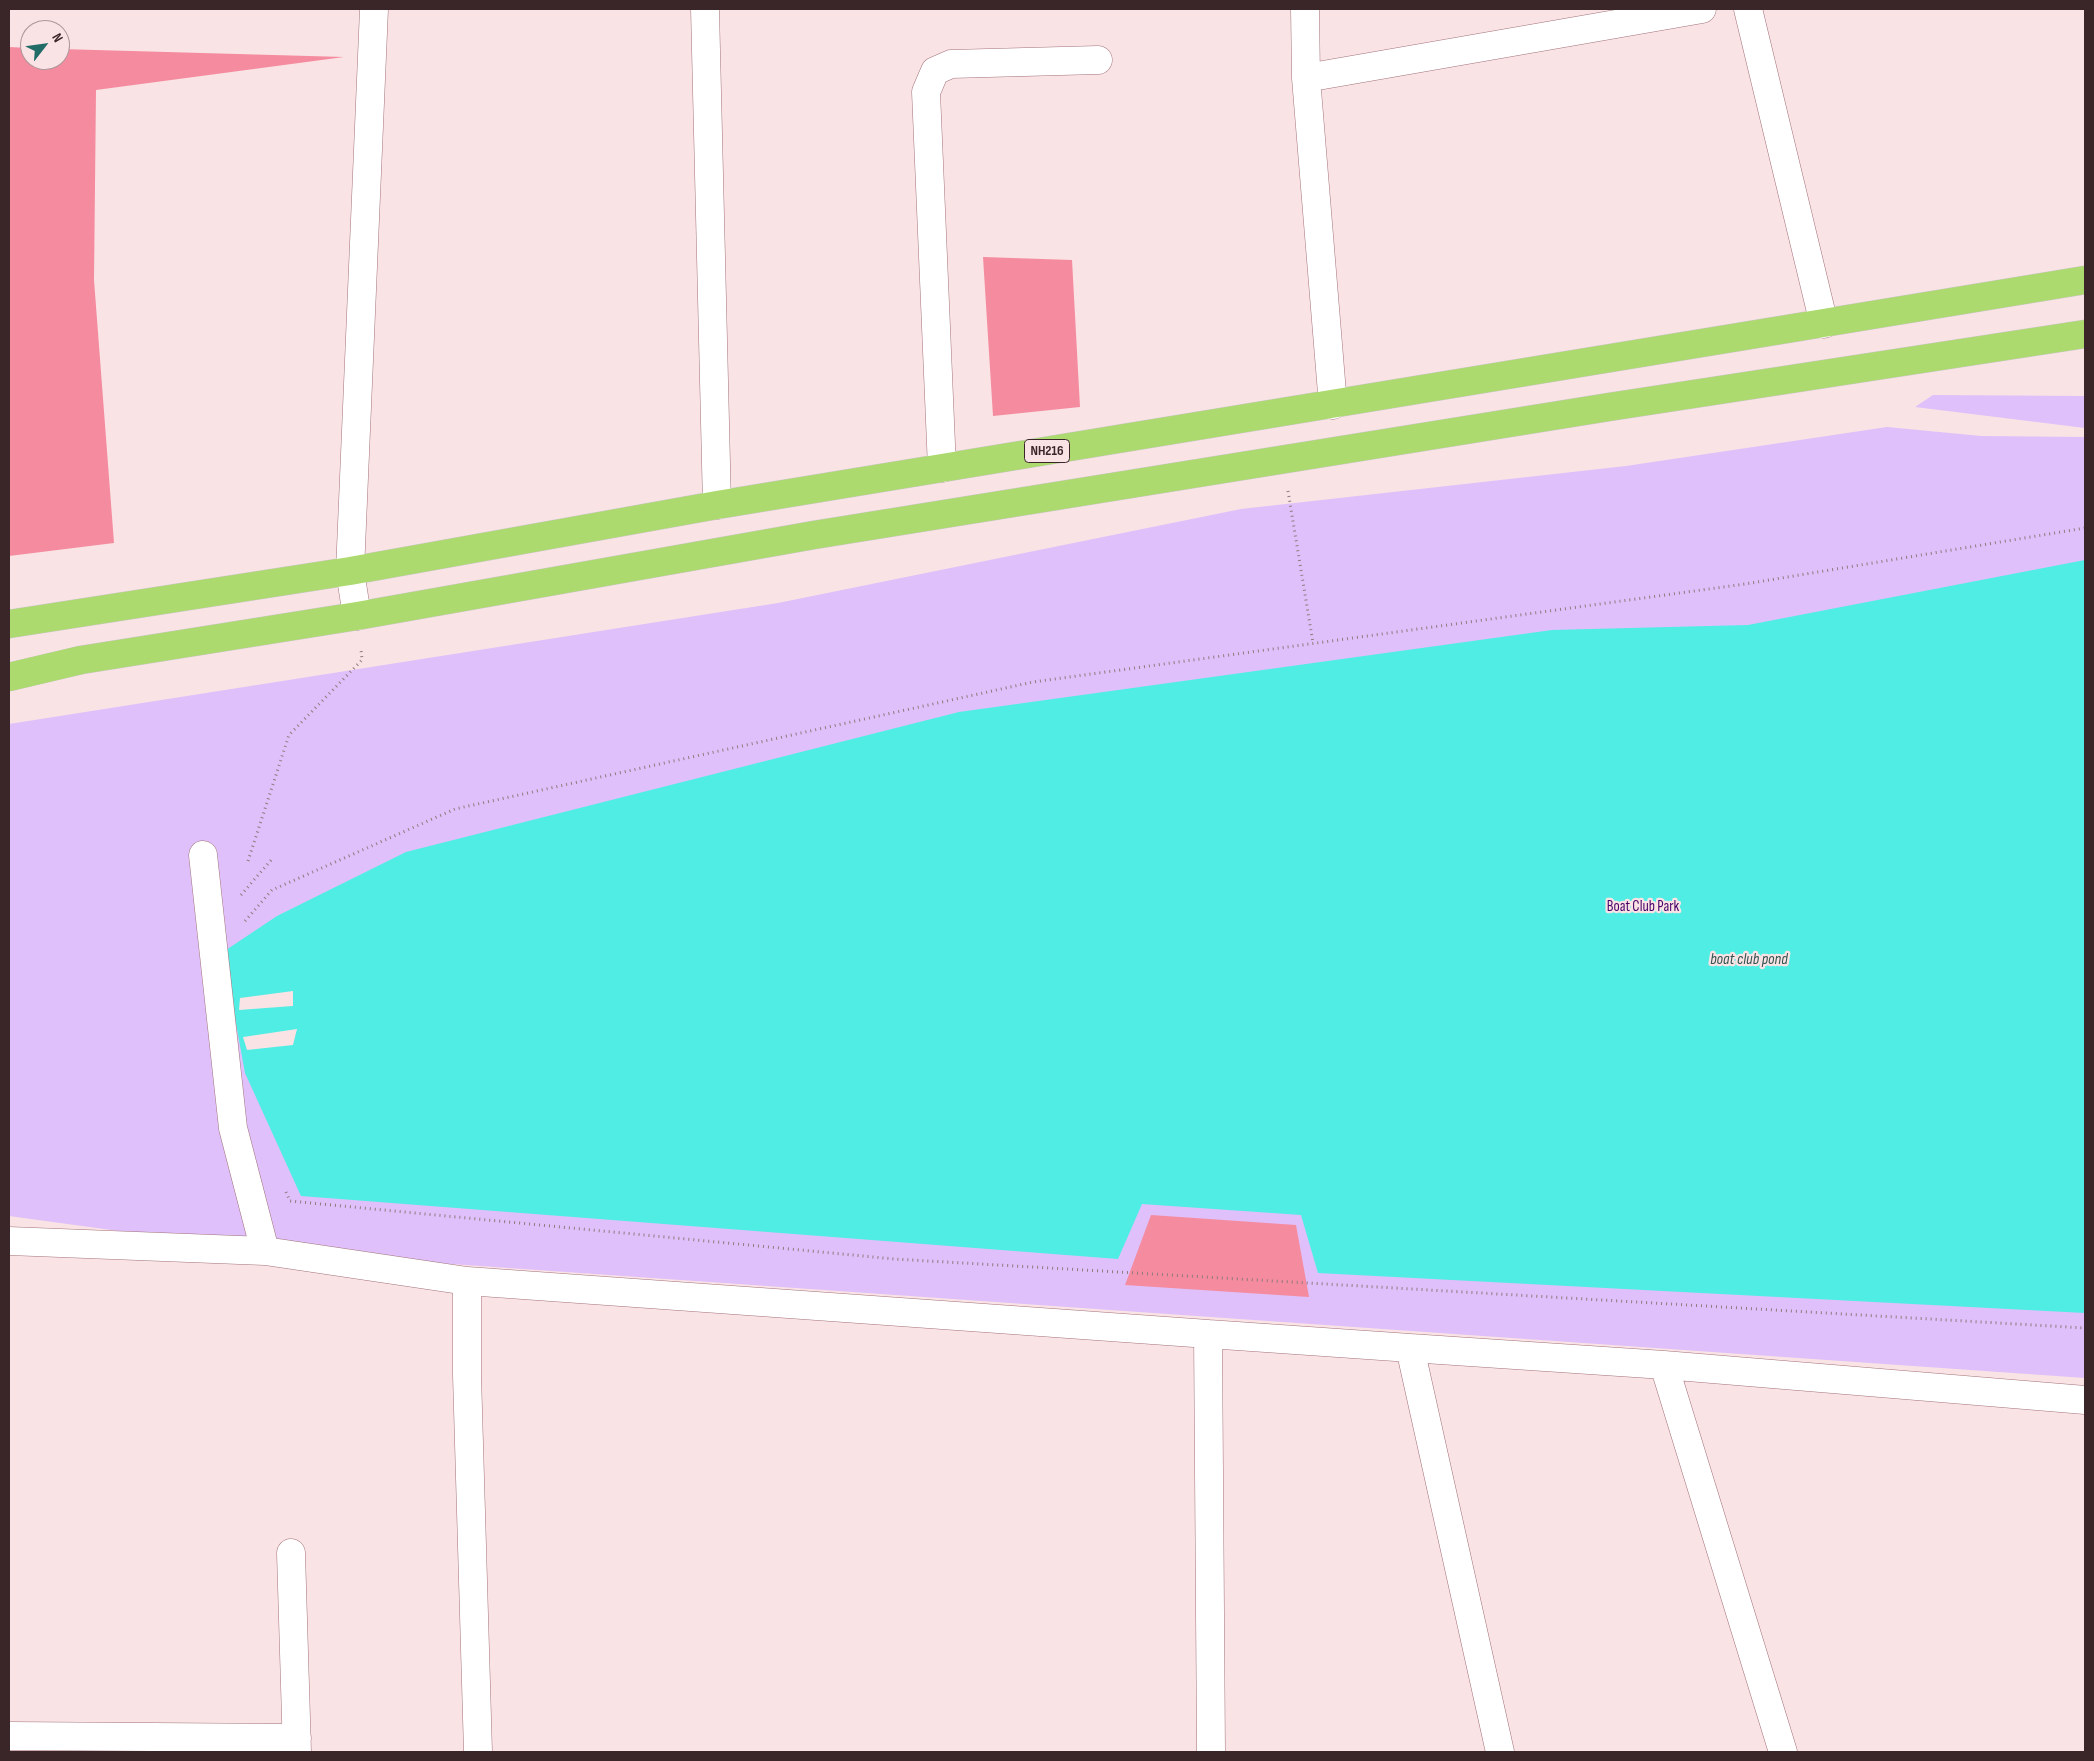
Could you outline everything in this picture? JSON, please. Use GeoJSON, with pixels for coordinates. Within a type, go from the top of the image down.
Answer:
{"type":"FeatureCollection","features":[{"type":"Feature","properties":{"kind":"highway","name":"NH216"},"geometry":{"type":"LineString","coordinates":[[9,624],[350,570],[717,505],[2085,280]]}},
{"type":"Feature","properties":{"kind":"highway"},"geometry":{"type":"LineString","coordinates":[[9,677],[81,660],[357,616],[814,534],[2085,334]]}},
{"type":"Feature","properties":{"kind":"street"},"geometry":{"type":"LineString","coordinates":[[357,616],[350,570],[374,9]]}},
{"type":"Feature","properties":{"kind":"street"},"geometry":{"type":"LineString","coordinates":[[705,9],[717,505]]}},
{"type":"Feature","properties":{"kind":"street"},"geometry":{"type":"LineString","coordinates":[[1305,9],[1306,78],[1332,405]]}},
{"type":"Feature","properties":{"kind":"street"},"geometry":{"type":"LineString","coordinates":[[1306,78],[1592,18],[1702,9]]}},
{"type":"Feature","properties":{"kind":"street"},"geometry":{"type":"LineString","coordinates":[[1748,9],[1824,324]]}},
{"type":"Feature","properties":{"kind":"street"},"geometry":{"type":"LineString","coordinates":[[942,468],[926,92],[935,71],[951,64],[1098,60]]}},
{"type":"Feature","properties":{"kind":"street"},"geometry":{"type":"LineString","coordinates":[[203,855],[233,1128],[265,1251]]}},
{"type":"Feature","properties":{"kind":"street"},"geometry":{"type":"LineString","coordinates":[[9,1241],[265,1251],[467,1281],[1664,1366],[2085,1400]]}},
{"type":"Feature","properties":{"kind":"street"},"geometry":{"type":"LineString","coordinates":[[467,1281],[478,1752]]}},
{"type":"Feature","properties":{"kind":"street"},"geometry":{"type":"LineString","coordinates":[[1208,1334],[1211,1752]]}},
{"type":"Feature","properties":{"kind":"street"},"geometry":{"type":"LineString","coordinates":[[1410,1348],[1500,1752]]}},
{"type":"Feature","properties":{"kind":"street"},"geometry":{"type":"LineString","coordinates":[[1664,1366],[1783,1752]]}},
{"type":"Feature","properties":{"kind":"street"},"geometry":{"type":"LineString","coordinates":[[9,1736],[297,1745],[291,1553]]}},
{"type":"Feature","properties":{"kind":"path"},"geometry":{"type":"LineString","coordinates":[[1288,488],[1313,643]]}},
{"type":"Feature","properties":{"kind":"path"},"geometry":{"type":"LineString","coordinates":[[243,924],[272,890],[455,809],[1033,682],[1745,584],[2085,528]]}},
{"type":"Feature","properties":{"kind":"path"},"geometry":{"type":"LineString","coordinates":[[248,861],[290,735],[362,660],[357,616]]}},
{"type":"Feature","properties":{"kind":"path"},"geometry":{"type":"LineString","coordinates":[[283,1184],[290,1201],[894,1259],[2085,1328]]}},
{"type":"Feature","properties":{"kind":"green space"},"geometry":{"type":"Polygon","coordinates":[[[1933,395],[2085,396],[2085,428],[1915,407],[1933,395]]]}},
{"type":"Feature","properties":{"kind":"green space","name":"boat club pond"},"geometry":{"type":"Polygon","coordinates":[[[1887,427],[1981,436],[2085,437],[2085,1378],[265,1251],[9,1216],[9,724],[778,603],[1241,509],[1626,466],[1887,427]]]}},
{"type":"Feature","properties":{"kind":"water","name":"boat club pond"},"geometry":{"type":"Polygon","coordinates":[[[2085,560],[2085,1313],[1318,1273],[1301,1215],[1142,1204],[1118,1259],[301,1196],[245,1073],[223,952],[277,916],[406,852],[959,712],[1552,630],[1748,625],[2085,560]]]}},
{"type":"Feature","properties":{"kind":"pier"},"geometry":{"type":"Polygon","coordinates":[[[293,991],[293,1006],[239,1010],[240,998],[293,991]]]}},
{"type":"Feature","properties":{"kind":"pier"},"geometry":{"type":"Polygon","coordinates":[[[297,1029],[293,1045],[247,1050],[243,1037],[297,1029]]]}},
{"type":"Feature","properties":{"kind":"building"},"geometry":{"type":"Polygon","coordinates":[[[9,47],[20,48],[20,70],[70,70],[70,49],[344,57],[96,90],[94,280],[114,543],[9,556],[9,47]]]}},
{"type":"Feature","properties":{"kind":"building"},"geometry":{"type":"Polygon","coordinates":[[[983,257],[1072,260],[1080,407],[993,416],[983,257]]]}},
{"type":"Feature","properties":{"kind":"building"},"geometry":{"type":"Polygon","coordinates":[[[1151,1215],[1296,1225],[1309,1297],[1125,1285],[1151,1215]]]}},
{"type":"Feature","properties":{"kind":"park label","name":"Boat Club Park"},"geometry":{"type":"Point","coordinates":[1643,907]}}]}
